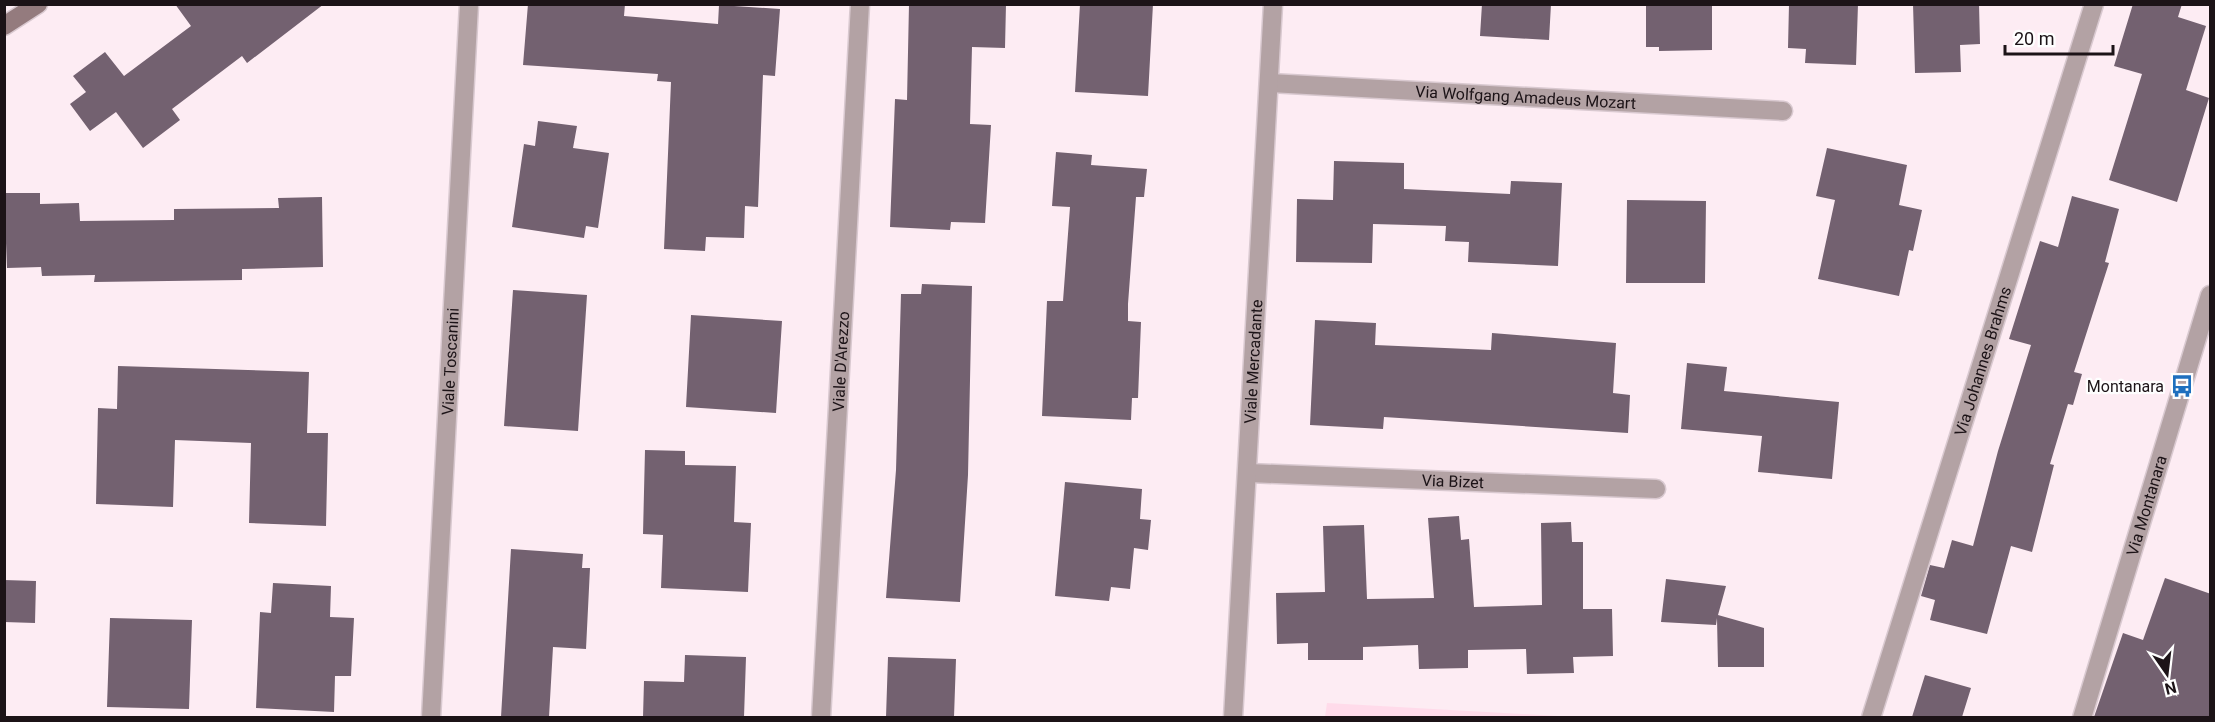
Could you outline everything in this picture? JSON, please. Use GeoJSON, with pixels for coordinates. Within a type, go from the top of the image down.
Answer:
{"type":"FeatureCollection","features":[{"type":"Feature","properties":{"kind":"main road"},"geometry":{"type":"LineString","coordinates":[[4,26],[38,4]]}},
{"type":"Feature","properties":{"kind":"street","name":"Viale Toscanini"},"geometry":{"type":"LineString","coordinates":[[430,717],[469,4]]}},
{"type":"Feature","properties":{"kind":"street","name":"Viale D'Arezzo"},"geometry":{"type":"LineString","coordinates":[[821,717],[860,4]]}},
{"type":"Feature","properties":{"kind":"street","name":"Viale Mercadante"},"geometry":{"type":"LineString","coordinates":[[1233,717],[1249,473],[1273,4]]}},
{"type":"Feature","properties":{"kind":"street","name":"Via Johannes Brahms"},"geometry":{"type":"LineString","coordinates":[[1871,717],[2094,4]]}},
{"type":"Feature","properties":{"kind":"street","name":"Via Wolfgang Amadeus Mozart"},"geometry":{"type":"LineString","coordinates":[[1270,83],[1783,111]]}},
{"type":"Feature","properties":{"kind":"street","name":"Via Montanara"},"geometry":{"type":"LineString","coordinates":[[2082,717],[2211,295]]}},
{"type":"Feature","properties":{"kind":"street","name":"Via Bizet"},"geometry":{"type":"LineString","coordinates":[[1249,473],[1656,489]]}},
{"type":"Feature","properties":{"kind":"shaded area"},"geometry":{"type":"Polygon","coordinates":[[[1327,703],[1575,717],[1325,717],[1327,703]]]}},
{"type":"Feature","properties":{"kind":"building"},"geometry":{"type":"Polygon","coordinates":[[[175,4],[324,4],[247,63],[242,56],[172,109],[180,120],[143,148],[116,112],[90,131],[70,104],[86,92],[73,76],[105,52],[124,76],[191,26],[175,4]]]}},
{"type":"Feature","properties":{"kind":"building"},"geometry":{"type":"Polygon","coordinates":[[[528,4],[625,4],[624,16],[718,24],[719,5],[780,9],[775,76],[763,75],[758,207],[745,206],[744,238],[706,237],[705,251],[664,249],[671,82],[657,81],[658,74],[523,65],[528,4]]]}},
{"type":"Feature","properties":{"kind":"building"},"geometry":{"type":"Polygon","coordinates":[[[909,4],[1006,4],[1005,48],[972,47],[970,124],[991,125],[985,223],[951,222],[950,230],[890,227],[895,99],[907,100],[909,4]]]}},
{"type":"Feature","properties":{"kind":"building"},"geometry":{"type":"Polygon","coordinates":[[[1080,4],[1153,4],[1148,96],[1075,92],[1080,4]]]}},
{"type":"Feature","properties":{"kind":"building"},"geometry":{"type":"Polygon","coordinates":[[[1482,4],[1551,4],[1549,40],[1480,36],[1482,4]]]}},
{"type":"Feature","properties":{"kind":"building"},"geometry":{"type":"Polygon","coordinates":[[[1646,4],[1712,4],[1712,50],[1659,51],[1659,47],[1646,47],[1646,4]]]}},
{"type":"Feature","properties":{"kind":"building"},"geometry":{"type":"Polygon","coordinates":[[[1789,4],[1858,4],[1856,65],[1805,63],[1806,49],[1788,48],[1789,4]]]}},
{"type":"Feature","properties":{"kind":"building"},"geometry":{"type":"Polygon","coordinates":[[[1913,4],[1979,4],[1980,44],[1960,45],[1961,72],[1915,73],[1913,4]]]}},
{"type":"Feature","properties":{"kind":"building"},"geometry":{"type":"Polygon","coordinates":[[[2133,4],[2182,4],[2178,17],[2206,26],[2186,90],[2209,98],[2177,202],[2109,180],[2142,74],[2114,66],[2133,4]]]}},
{"type":"Feature","properties":{"kind":"building"},"geometry":{"type":"Polygon","coordinates":[[[538,121],[577,126],[573,148],[609,153],[598,228],[586,226],[584,238],[512,227],[524,144],[535,146],[538,121]]]}},
{"type":"Feature","properties":{"kind":"building"},"geometry":{"type":"Polygon","coordinates":[[[1827,148],[1907,165],[1899,205],[1922,210],[1913,251],[1909,250],[1899,296],[1818,279],[1835,200],[1816,196],[1827,148]]]}},
{"type":"Feature","properties":{"kind":"building"},"geometry":{"type":"Polygon","coordinates":[[[1056,152],[1092,155],[1091,165],[1147,169],[1144,197],[1136,197],[1128,304],[1128,321],[1141,322],[1138,398],[1132,398],[1131,420],[1042,416],[1047,301],[1063,301],[1070,207],[1052,206],[1056,152]]]}},
{"type":"Feature","properties":{"kind":"building"},"geometry":{"type":"Polygon","coordinates":[[[1334,161],[1404,163],[1404,189],[1510,194],[1511,181],[1562,183],[1558,266],[1468,262],[1469,242],[1445,241],[1446,226],[1373,224],[1372,263],[1296,262],[1297,199],[1333,200],[1334,161]]]}},
{"type":"Feature","properties":{"kind":"building"},"geometry":{"type":"Polygon","coordinates":[[[4,193],[40,193],[40,204],[79,203],[80,221],[174,220],[174,209],[279,208],[278,198],[322,197],[323,267],[242,269],[242,280],[94,282],[95,275],[42,276],[41,267],[7,268],[4,193]]]}},
{"type":"Feature","properties":{"kind":"building"},"geometry":{"type":"Polygon","coordinates":[[[2072,196],[2119,209],[2105,262],[2109,263],[2074,372],[2082,374],[2073,405],[2068,404],[2050,464],[2054,465],[2032,552],[2011,546],[1987,634],[1930,620],[1935,600],[1921,596],[1930,565],[1944,568],[1952,540],[1973,546],[1998,451],[2031,345],[2009,339],[2040,241],[2058,247],[2072,196]]]}},
{"type":"Feature","properties":{"kind":"building"},"geometry":{"type":"Polygon","coordinates":[[[1627,200],[1706,201],[1705,283],[1626,283],[1627,200]]]}},
{"type":"Feature","properties":{"kind":"building"},"geometry":{"type":"Polygon","coordinates":[[[922,284],[972,286],[968,475],[960,602],[886,598],[896,470],[901,294],[921,294],[922,284]]]}},
{"type":"Feature","properties":{"kind":"building"},"geometry":{"type":"Polygon","coordinates":[[[513,290],[587,295],[578,431],[504,426],[513,290]]]}},
{"type":"Feature","properties":{"kind":"building"},"geometry":{"type":"Polygon","coordinates":[[[691,315],[782,321],[776,413],[686,407],[691,315]]]}},
{"type":"Feature","properties":{"kind":"building"},"geometry":{"type":"Polygon","coordinates":[[[1315,320],[1376,323],[1375,345],[1491,350],[1492,333],[1616,343],[1613,393],[1630,395],[1628,433],[1384,417],[1383,429],[1310,425],[1315,320]]]}},
{"type":"Feature","properties":{"kind":"building"},"geometry":{"type":"Polygon","coordinates":[[[1687,363],[1727,367],[1724,391],[1839,402],[1832,479],[1758,472],[1762,436],[1681,429],[1687,363]]]}},
{"type":"Feature","properties":{"kind":"building"},"geometry":{"type":"Polygon","coordinates":[[[118,366],[309,372],[307,433],[328,433],[326,526],[249,523],[251,443],[175,440],[173,507],[96,504],[98,408],[117,409],[118,366]]]}},
{"type":"Feature","properties":{"kind":"building"},"geometry":{"type":"Polygon","coordinates":[[[645,450],[685,451],[685,465],[736,466],[734,522],[751,523],[748,592],[661,588],[663,535],[643,534],[645,450]]]}},
{"type":"Feature","properties":{"kind":"building"},"geometry":{"type":"Polygon","coordinates":[[[1065,482],[1142,489],[1140,519],[1151,520],[1148,550],[1134,548],[1130,589],[1111,587],[1109,601],[1055,596],[1065,482]]]}},
{"type":"Feature","properties":{"kind":"building"},"geometry":{"type":"Polygon","coordinates":[[[1459,516],[1461,540],[1469,539],[1474,607],[1542,605],[1541,523],[1571,522],[1572,542],[1583,542],[1583,609],[1612,609],[1613,656],[1573,657],[1574,673],[1527,674],[1526,649],[1468,650],[1468,668],[1419,669],[1418,645],[1363,647],[1363,660],[1308,660],[1308,643],[1277,644],[1276,593],[1325,592],[1323,526],[1364,525],[1367,599],[1434,598],[1428,518],[1459,516]]]}},
{"type":"Feature","properties":{"kind":"building"},"geometry":{"type":"Polygon","coordinates":[[[511,549],[583,554],[582,568],[590,568],[586,649],[553,647],[549,717],[501,717],[511,549]]]}},
{"type":"Feature","properties":{"kind":"building"},"geometry":{"type":"Polygon","coordinates":[[[2165,578],[2211,594],[2211,717],[2094,717],[2123,633],[2143,640],[2165,578]]]}},
{"type":"Feature","properties":{"kind":"building"},"geometry":{"type":"Polygon","coordinates":[[[1666,579],[1726,586],[1718,615],[1764,628],[1764,667],[1718,667],[1717,618],[1716,625],[1661,622],[1666,579]]]}},
{"type":"Feature","properties":{"kind":"building"},"geometry":{"type":"Polygon","coordinates":[[[4,580],[36,581],[35,623],[4,622],[4,580]]]}},
{"type":"Feature","properties":{"kind":"building"},"geometry":{"type":"Polygon","coordinates":[[[273,583],[331,586],[330,617],[354,618],[351,676],[335,676],[334,712],[256,708],[260,612],[271,613],[273,583]]]}},
{"type":"Feature","properties":{"kind":"building"},"geometry":{"type":"Polygon","coordinates":[[[110,618],[192,620],[189,709],[107,707],[110,618]]]}},
{"type":"Feature","properties":{"kind":"building"},"geometry":{"type":"Polygon","coordinates":[[[685,655],[746,657],[744,717],[643,717],[644,681],[684,682],[685,655]]]}},
{"type":"Feature","properties":{"kind":"building"},"geometry":{"type":"Polygon","coordinates":[[[888,657],[956,659],[954,717],[886,717],[888,657]]]}},
{"type":"Feature","properties":{"kind":"building"},"geometry":{"type":"Polygon","coordinates":[[[1925,675],[1971,688],[1962,717],[1912,717],[1925,675]]]}},
{"type":"Feature","properties":{"kind":"place","name":"Montanara"},"geometry":{"type":"Point","coordinates":[2182,386]}}]}
